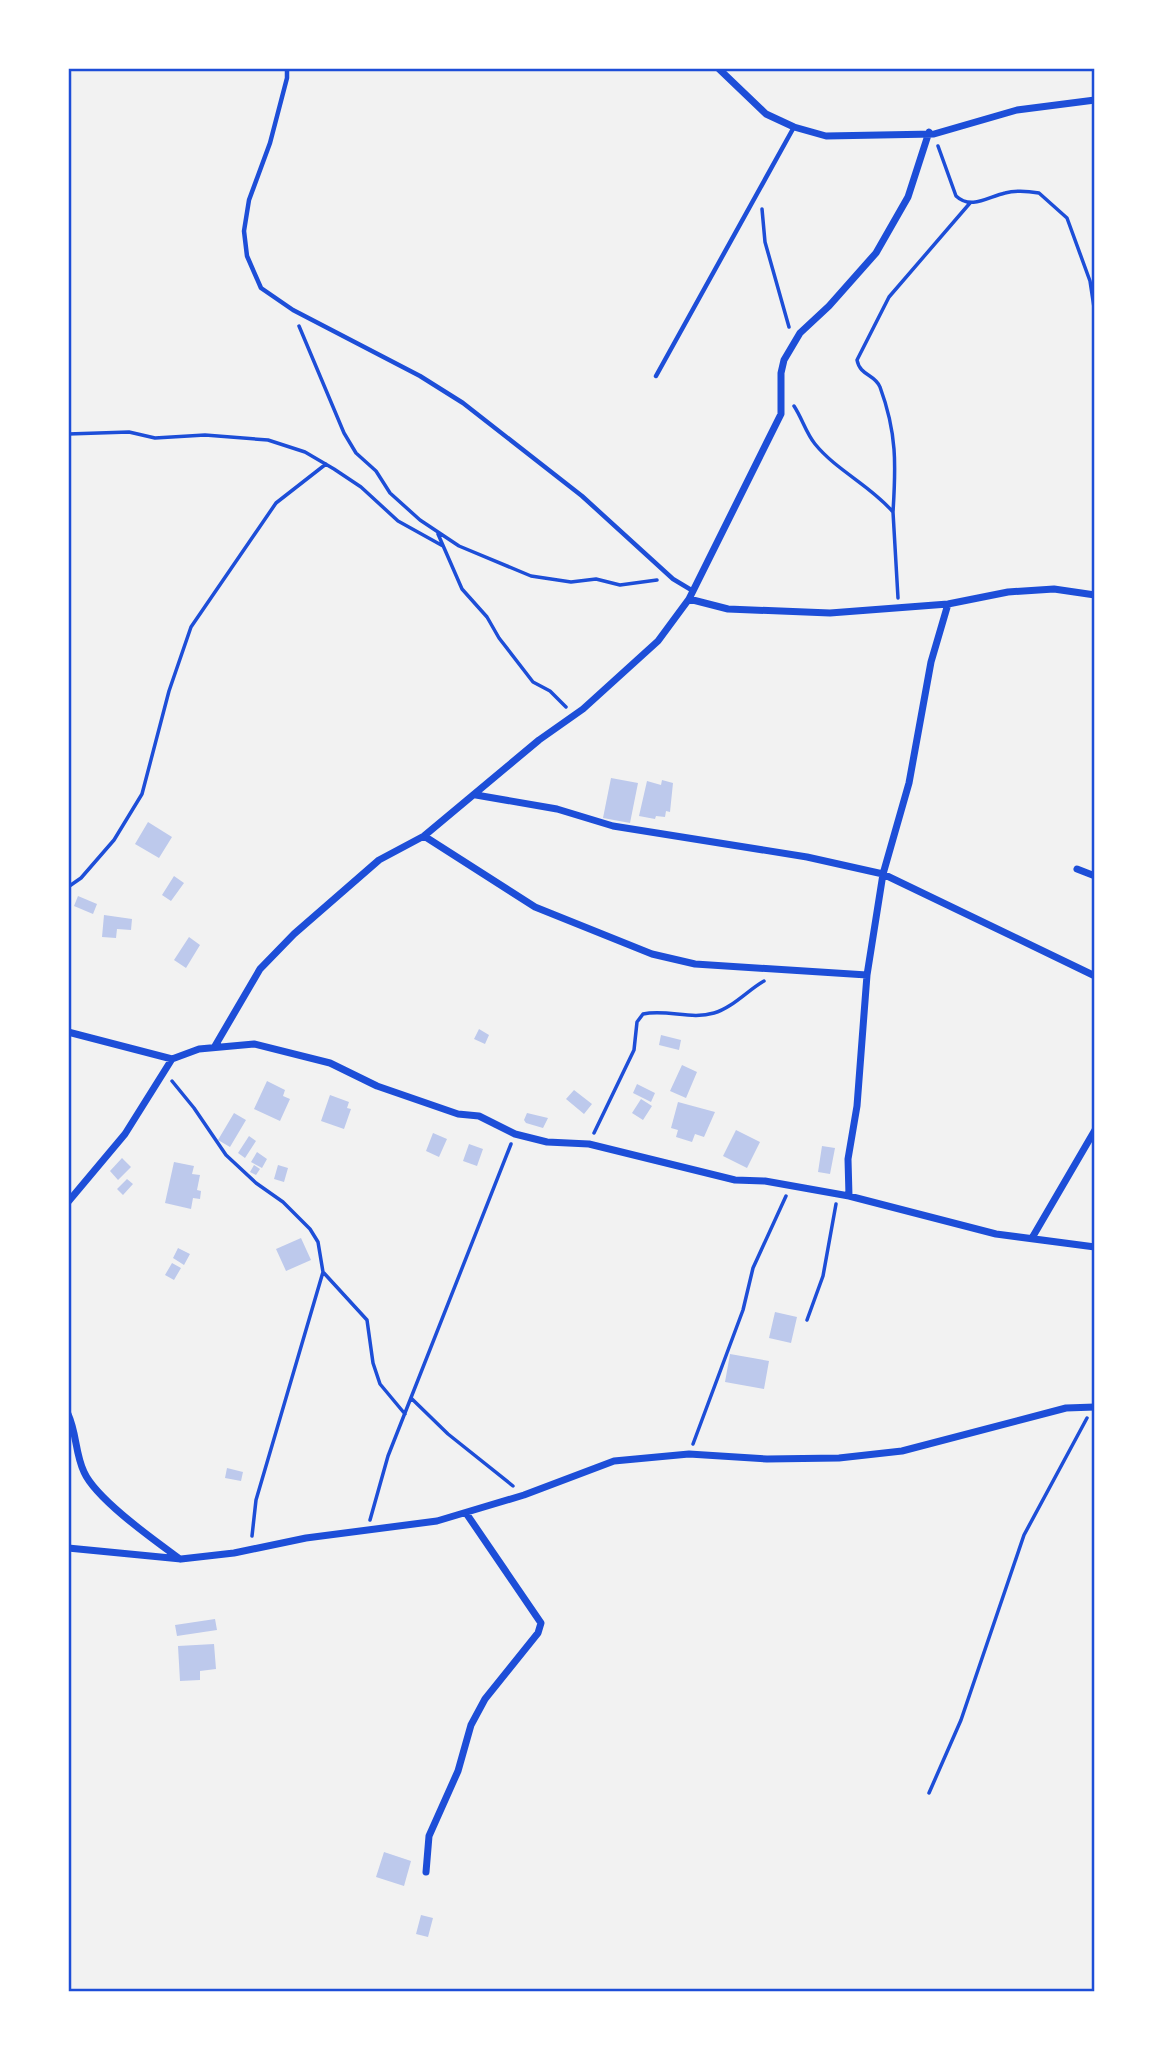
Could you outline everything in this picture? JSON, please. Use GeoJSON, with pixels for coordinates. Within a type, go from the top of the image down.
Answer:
{"type":"FeatureCollection","features":[{"type":"Feature","properties":{"kind":"street"},"geometry":{"type":"LineString","coordinates":[[718,68],[766,114],[794,127],[826,136],[932,133],[1017,110],[1095,100]]}},
{"type":"Feature","properties":{"kind":"street"},"geometry":{"type":"LineString","coordinates":[[215,1046],[260,970],[294,934],[379,860],[424,836],[476,795],[539,740],[575,715],[658,640],[691,595],[776,426],[781,414],[781,373],[791,348],[800,333],[829,306],[876,253],[908,197],[932,133]]}},
{"type":"Feature","properties":{"kind":"street"},"geometry":{"type":"LineString","coordinates":[[691,595],[728,609],[766,612],[881,611],[903,606],[948,604],[1008,592],[1054,589],[1095,595]]}},
{"type":"Feature","properties":{"kind":"street"},"geometry":{"type":"LineString","coordinates":[[849,1196],[848,1159],[857,1106],[867,975],[883,874],[909,783],[931,662],[948,604]]}},
{"type":"Feature","properties":{"kind":"street"},"geometry":{"type":"LineString","coordinates":[[476,795],[557,810],[613,826],[795,855],[883,874],[1095,976]]}},
{"type":"Feature","properties":{"kind":"street"},"geometry":{"type":"LineString","coordinates":[[424,836],[535,907],[640,949],[695,964],[867,975]]}},
{"type":"Feature","properties":{"kind":"street"},"geometry":{"type":"LineString","coordinates":[[1077,869],[1095,876]]}},
{"type":"Feature","properties":{"kind":"street"},"geometry":{"type":"LineString","coordinates":[[68,1031],[172,1059],[215,1046],[254,1044],[330,1063],[377,1086],[458,1114],[479,1116],[515,1135],[547,1142],[589,1144],[736,1180],[792,1185],[849,1196],[996,1234],[1095,1247]]}},
{"type":"Feature","properties":{"kind":"street"},"geometry":{"type":"LineString","coordinates":[[68,1202],[100,1167],[172,1059]]}},
{"type":"Feature","properties":{"kind":"street"},"geometry":{"type":"LineString","coordinates":[[1032,1238],[1095,1130]]}},
{"type":"Feature","properties":{"kind":"street"},"geometry":{"type":"LineString","coordinates":[[68,1548],[181,1559],[368,1528],[397,1528],[466,1513],[524,1495],[614,1461],[689,1454],[766,1459],[852,1457],[902,1451],[1066,1408],[1094,1407]]}},
{"type":"Feature","properties":{"kind":"street"},"geometry":{"type":"LineString","coordinates":[[68,1415],[79,1445],[78,1459],[91,1487],[181,1559]]}},
{"type":"Feature","properties":{"kind":"street"},"geometry":{"type":"LineString","coordinates":[[426,1872],[429,1836],[458,1771],[471,1725],[485,1699],[538,1633],[541,1623],[466,1513]]}},
{"type":"Feature","properties":{"kind":"lane"},"geometry":{"type":"LineString","coordinates":[[287,68],[271,143],[249,200],[244,232],[247,256],[261,288],[293,310],[420,376],[463,403],[582,496],[691,595]]}},
{"type":"Feature","properties":{"kind":"lane"},"geometry":{"type":"LineString","coordinates":[[656,376],[794,127]]}},
{"type":"Feature","properties":{"kind":"path"},"geometry":{"type":"LineString","coordinates":[[932,133],[956,196],[970,203]]}},
{"type":"Feature","properties":{"kind":"path"},"geometry":{"type":"LineString","coordinates":[[903,606],[898,598],[893,512],[897,454],[895,436],[879,385],[862,373],[857,359],[889,298],[970,203],[1023,191],[1040,193],[1067,218],[1090,282],[1095,314]]}},
{"type":"Feature","properties":{"kind":"path"},"geometry":{"type":"LineString","coordinates":[[758,194],[765,242],[789,316],[791,348]]}},
{"type":"Feature","properties":{"kind":"path"},"geometry":{"type":"LineString","coordinates":[[293,310],[344,433],[356,453],[376,471],[390,493],[437,532],[491,562],[531,576],[571,582],[596,579],[620,585],[673,579]]}},
{"type":"Feature","properties":{"kind":"path"},"geometry":{"type":"LineString","coordinates":[[782,386],[816,445],[840,467],[864,482],[893,512]]}},
{"type":"Feature","properties":{"kind":"path"},"geometry":{"type":"LineString","coordinates":[[68,434],[129,432],[155,438],[205,435],[268,440],[305,452],[326,464],[361,487],[398,521],[443,546]]}},
{"type":"Feature","properties":{"kind":"path"},"geometry":{"type":"LineString","coordinates":[[68,887],[81,878],[114,840],[142,794],[169,691],[191,626],[276,503],[326,464]]}},
{"type":"Feature","properties":{"kind":"path"},"geometry":{"type":"LineString","coordinates":[[437,532],[462,589],[487,617],[527,675],[575,715]]}},
{"type":"Feature","properties":{"kind":"path"},"geometry":{"type":"LineString","coordinates":[[589,1144],[634,1050],[637,1022],[643,1014],[662,1010],[711,1014],[781,971]]}},
{"type":"Feature","properties":{"kind":"path"},"geometry":{"type":"LineString","coordinates":[[164,1071],[194,1108],[226,1155],[256,1183],[283,1202],[310,1229],[318,1242],[323,1272],[257,1500],[251,1549]]}},
{"type":"Feature","properties":{"kind":"path"},"geometry":{"type":"LineString","coordinates":[[368,1528],[388,1456],[515,1135]]}},
{"type":"Feature","properties":{"kind":"path"},"geometry":{"type":"LineString","coordinates":[[689,1454],[743,1310],[753,1268],[792,1185]]}},
{"type":"Feature","properties":{"kind":"path"},"geometry":{"type":"LineString","coordinates":[[807,1320],[829,1252],[837,1195]]}},
{"type":"Feature","properties":{"kind":"path"},"geometry":{"type":"LineString","coordinates":[[323,1272],[367,1320],[372,1340],[373,1363],[380,1384],[405,1414]]}},
{"type":"Feature","properties":{"kind":"path"},"geometry":{"type":"LineString","coordinates":[[411,1398],[448,1434],[524,1495]]}},
{"type":"Feature","properties":{"kind":"path"},"geometry":{"type":"LineString","coordinates":[[929,1793],[961,1720],[1024,1535],[1094,1407]]}},
{"type":"Feature","properties":{"kind":"building"},"geometry":{"type":"Polygon","coordinates":[[[611,778],[638,783],[630,823],[603,818],[611,778]]]}},
{"type":"Feature","properties":{"kind":"building"},"geometry":{"type":"Polygon","coordinates":[[[662,780],[673,783],[670,812],[666,811],[665,817],[656,816],[655,819],[639,816],[647,781],[661,785],[662,780]]]}},
{"type":"Feature","properties":{"kind":"building"},"geometry":{"type":"Polygon","coordinates":[[[148,822],[172,837],[159,858],[135,844],[148,822]]]}},
{"type":"Feature","properties":{"kind":"building"},"geometry":{"type":"Polygon","coordinates":[[[174,876],[184,883],[171,901],[162,895],[174,876]]]}},
{"type":"Feature","properties":{"kind":"building"},"geometry":{"type":"Polygon","coordinates":[[[78,896],[97,904],[93,914],[74,906],[78,896]]]}},
{"type":"Feature","properties":{"kind":"building"},"geometry":{"type":"Polygon","coordinates":[[[104,915],[132,919],[131,930],[117,929],[116,938],[102,937],[104,915]]]}},
{"type":"Feature","properties":{"kind":"building"},"geometry":{"type":"Polygon","coordinates":[[[189,937],[200,945],[186,968],[174,960],[189,937]]]}},
{"type":"Feature","properties":{"kind":"building"},"geometry":{"type":"Polygon","coordinates":[[[479,1029],[489,1035],[485,1044],[474,1039],[479,1029]]]}},
{"type":"Feature","properties":{"kind":"building"},"geometry":{"type":"Polygon","coordinates":[[[661,1035],[681,1040],[679,1050],[659,1045],[661,1035]]]}},
{"type":"Feature","properties":{"kind":"building"},"geometry":{"type":"Polygon","coordinates":[[[682,1065],[697,1072],[686,1098],[670,1091],[682,1065]]]}},
{"type":"Feature","properties":{"kind":"building"},"geometry":{"type":"Polygon","coordinates":[[[267,1081],[285,1090],[283,1096],[290,1099],[280,1121],[254,1109],[267,1081]]]}},
{"type":"Feature","properties":{"kind":"building"},"geometry":{"type":"Polygon","coordinates":[[[637,1084],[655,1093],[651,1102],[633,1093],[637,1084]]]}},
{"type":"Feature","properties":{"kind":"building"},"geometry":{"type":"Polygon","coordinates":[[[574,1090],[592,1104],[584,1114],[566,1099],[574,1090]]]}},
{"type":"Feature","properties":{"kind":"building"},"geometry":{"type":"Polygon","coordinates":[[[330,1095],[349,1102],[347,1108],[351,1109],[344,1129],[321,1121],[330,1095]]]}},
{"type":"Feature","properties":{"kind":"building"},"geometry":{"type":"Polygon","coordinates":[[[641,1099],[652,1106],[643,1120],[632,1113],[641,1099]]]}},
{"type":"Feature","properties":{"kind":"building"},"geometry":{"type":"Polygon","coordinates":[[[678,1102],[715,1112],[704,1137],[695,1134],[692,1142],[676,1137],[678,1130],[671,1128],[678,1102]]]}},
{"type":"Feature","properties":{"kind":"building"},"geometry":{"type":"Polygon","coordinates":[[[234,1113],[246,1120],[230,1147],[218,1140],[234,1113]]]}},
{"type":"Feature","properties":{"kind":"building"},"geometry":{"type":"Polygon","coordinates":[[[527,1113],[548,1118],[543,1128],[526,1123],[524,1120],[527,1113]]]}},
{"type":"Feature","properties":{"kind":"building"},"geometry":{"type":"Polygon","coordinates":[[[736,1130],[760,1142],[747,1168],[723,1156],[736,1130]]]}},
{"type":"Feature","properties":{"kind":"building"},"geometry":{"type":"Polygon","coordinates":[[[433,1133],[447,1139],[439,1157],[426,1151],[433,1133]]]}},
{"type":"Feature","properties":{"kind":"building"},"geometry":{"type":"Polygon","coordinates":[[[249,1136],[256,1141],[245,1158],[238,1153],[249,1136]]]}},
{"type":"Feature","properties":{"kind":"building"},"geometry":{"type":"Polygon","coordinates":[[[469,1144],[483,1149],[477,1166],[463,1161],[469,1144]]]}},
{"type":"Feature","properties":{"kind":"building"},"geometry":{"type":"Polygon","coordinates":[[[822,1146],[835,1148],[830,1174],[818,1172],[822,1146]]]}},
{"type":"Feature","properties":{"kind":"building"},"geometry":{"type":"Polygon","coordinates":[[[257,1152],[267,1159],[262,1168],[251,1162],[257,1152]]]}},
{"type":"Feature","properties":{"kind":"building"},"geometry":{"type":"Polygon","coordinates":[[[122,1158],[131,1167],[118,1180],[110,1171],[122,1158]]]}},
{"type":"Feature","properties":{"kind":"building"},"geometry":{"type":"Polygon","coordinates":[[[174,1162],[194,1166],[192,1174],[200,1175],[197,1190],[201,1191],[200,1199],[193,1198],[191,1209],[165,1203],[174,1162]]]}},
{"type":"Feature","properties":{"kind":"building"},"geometry":{"type":"Polygon","coordinates":[[[254,1165],[260,1169],[256,1175],[250,1172],[254,1165]]]}},
{"type":"Feature","properties":{"kind":"building"},"geometry":{"type":"Polygon","coordinates":[[[278,1165],[288,1168],[284,1182],[274,1179],[278,1165]]]}},
{"type":"Feature","properties":{"kind":"building"},"geometry":{"type":"Polygon","coordinates":[[[127,1179],[133,1184],[123,1195],[117,1189],[127,1179]]]}},
{"type":"Feature","properties":{"kind":"building"},"geometry":{"type":"Polygon","coordinates":[[[301,1238],[311,1260],[286,1271],[276,1249],[301,1238]]]}},
{"type":"Feature","properties":{"kind":"building"},"geometry":{"type":"Polygon","coordinates":[[[178,1248],[190,1254],[184,1265],[173,1258],[178,1248]]]}},
{"type":"Feature","properties":{"kind":"building"},"geometry":{"type":"Polygon","coordinates":[[[172,1263],[181,1268],[174,1280],[165,1275],[172,1263]]]}},
{"type":"Feature","properties":{"kind":"building"},"geometry":{"type":"Polygon","coordinates":[[[775,1312],[797,1317],[791,1343],[769,1338],[775,1312]]]}},
{"type":"Feature","properties":{"kind":"building"},"geometry":{"type":"Polygon","coordinates":[[[730,1354],[769,1361],[764,1389],[725,1382],[730,1354]]]}},
{"type":"Feature","properties":{"kind":"building"},"geometry":{"type":"Polygon","coordinates":[[[227,1468],[243,1472],[241,1481],[225,1478],[227,1468]]]}},
{"type":"Feature","properties":{"kind":"building"},"geometry":{"type":"Polygon","coordinates":[[[215,1619],[217,1630],[177,1636],[175,1625],[215,1619]]]}},
{"type":"Feature","properties":{"kind":"building"},"geometry":{"type":"Polygon","coordinates":[[[214,1644],[216,1669],[200,1671],[200,1680],[180,1681],[178,1646],[214,1644]]]}},
{"type":"Feature","properties":{"kind":"building"},"geometry":{"type":"Polygon","coordinates":[[[384,1852],[411,1861],[404,1886],[376,1877],[384,1852]]]}},
{"type":"Feature","properties":{"kind":"building"},"geometry":{"type":"Polygon","coordinates":[[[421,1915],[433,1918],[428,1937],[416,1934],[421,1915]]]}}]}
